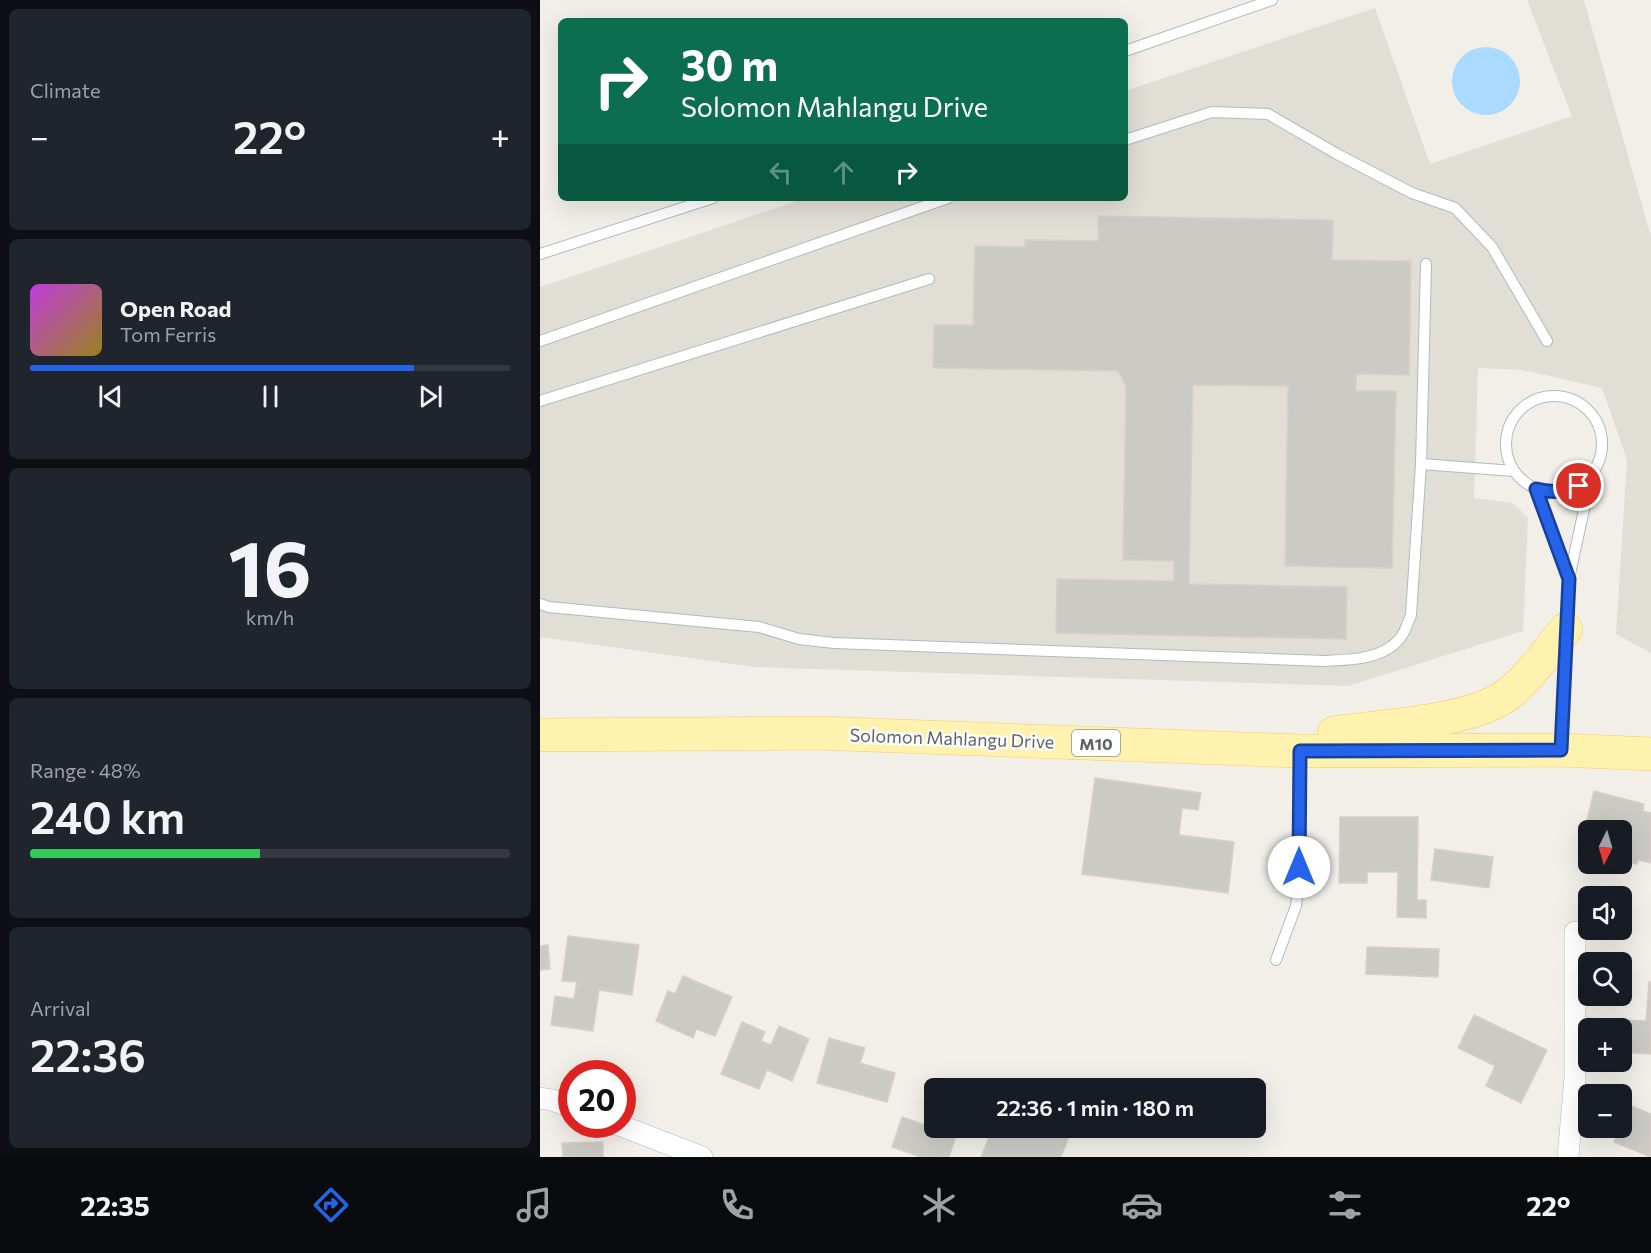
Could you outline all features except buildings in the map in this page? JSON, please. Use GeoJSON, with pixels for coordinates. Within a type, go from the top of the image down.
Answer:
{"type":"FeatureCollection","features":[{"type":"Feature","properties":{"kind":"main road"},"geometry":{"type":"LineString","coordinates":[[1225,748],[1448,717],[1479,708],[1504,697],[1527,675],[1566,629]]}},
{"type":"Feature","properties":{"kind":"main road","name":"Solomon Mahlangu Drive"},"geometry":{"type":"LineString","coordinates":[[540,735],[818,733],[1300,751],[1561,750],[1651,754]]}},
{"type":"Feature","properties":{"kind":"street"},"geometry":{"type":"LineString","coordinates":[[1568,1157],[1575,1079],[1575,932]]}},
{"type":"Feature","properties":{"kind":"street"},"geometry":{"type":"LineString","coordinates":[[540,1098],[558,1102]]}},
{"type":"Feature","properties":{"kind":"street"},"geometry":{"type":"LineString","coordinates":[[636,1132],[702,1157]]}},
{"type":"Feature","properties":{"kind":"lane"},"geometry":{"type":"LineString","coordinates":[[1128,50],[1272,0]]}},
{"type":"Feature","properties":{"kind":"lane"},"geometry":{"type":"LineString","coordinates":[[1128,139],[1212,112],[1268,114],[1336,154],[1412,193],[1455,208],[1492,247],[1547,341]]}},
{"type":"Feature","properties":{"kind":"lane"},"geometry":{"type":"LineString","coordinates":[[540,254],[704,201]]}},
{"type":"Feature","properties":{"kind":"lane"},"geometry":{"type":"LineString","coordinates":[[540,341],[939,201]]}},
{"type":"Feature","properties":{"kind":"lane"},"geometry":{"type":"LineString","coordinates":[[540,604],[549,607],[759,627],[799,639],[834,643],[1324,661],[1355,659],[1382,652],[1401,638],[1411,615],[1421,464],[1426,264]]}},
{"type":"Feature","properties":{"kind":"lane"},"geometry":{"type":"LineString","coordinates":[[540,401],[929,279]]}},
{"type":"Feature","properties":{"kind":"lane"},"geometry":{"type":"LineString","coordinates":[[1561,750],[1569,579],[1591,477],[1599,464],[1603,450],[1602,435],[1591,412],[1581,404],[1558,396],[1545,397],[1521,409],[1507,432],[1506,446],[1508,459],[1514,471],[1523,481],[1536,489],[1565,492],[1591,477]]}},
{"type":"Feature","properties":{"kind":"lane"},"geometry":{"type":"LineString","coordinates":[[1421,464],[1514,471]]}},
{"type":"Feature","properties":{"kind":"lane"},"geometry":{"type":"LineString","coordinates":[[1536,489],[1569,579]]}},
{"type":"Feature","properties":{"kind":"lane"},"geometry":{"type":"LineString","coordinates":[[1276,960],[1296,906],[1300,751]]}},
{"type":"Feature","properties":{"kind":"shaded area"},"geometry":{"type":"Polygon","coordinates":[[[1527,0],[1584,0],[1651,237],[1651,653],[1616,634],[1627,460],[1602,388],[1523,370],[1478,368],[1474,498],[1513,503],[1528,518],[1523,631],[1348,686],[754,667],[540,637],[540,287],[797,201],[1128,201],[1128,90],[1375,8],[1430,164],[1572,116],[1527,0]]]}},
{"type":"Feature","properties":{"kind":"water"},"geometry":{"type":"Polygon","coordinates":[[[1486,47],[1499,50],[1510,57],[1517,68],[1520,81],[1517,94],[1510,105],[1499,112],[1486,115],[1473,112],[1462,105],[1455,94],[1452,81],[1455,68],[1462,57],[1473,50],[1486,47]]]}},
{"type":"Feature","properties":{"kind":"route"},"geometry":{"type":"LineString","coordinates":[[1299,867],[1300,751],[1561,750],[1569,579],[1536,489],[1565,492],[1579,486]]}}]}
